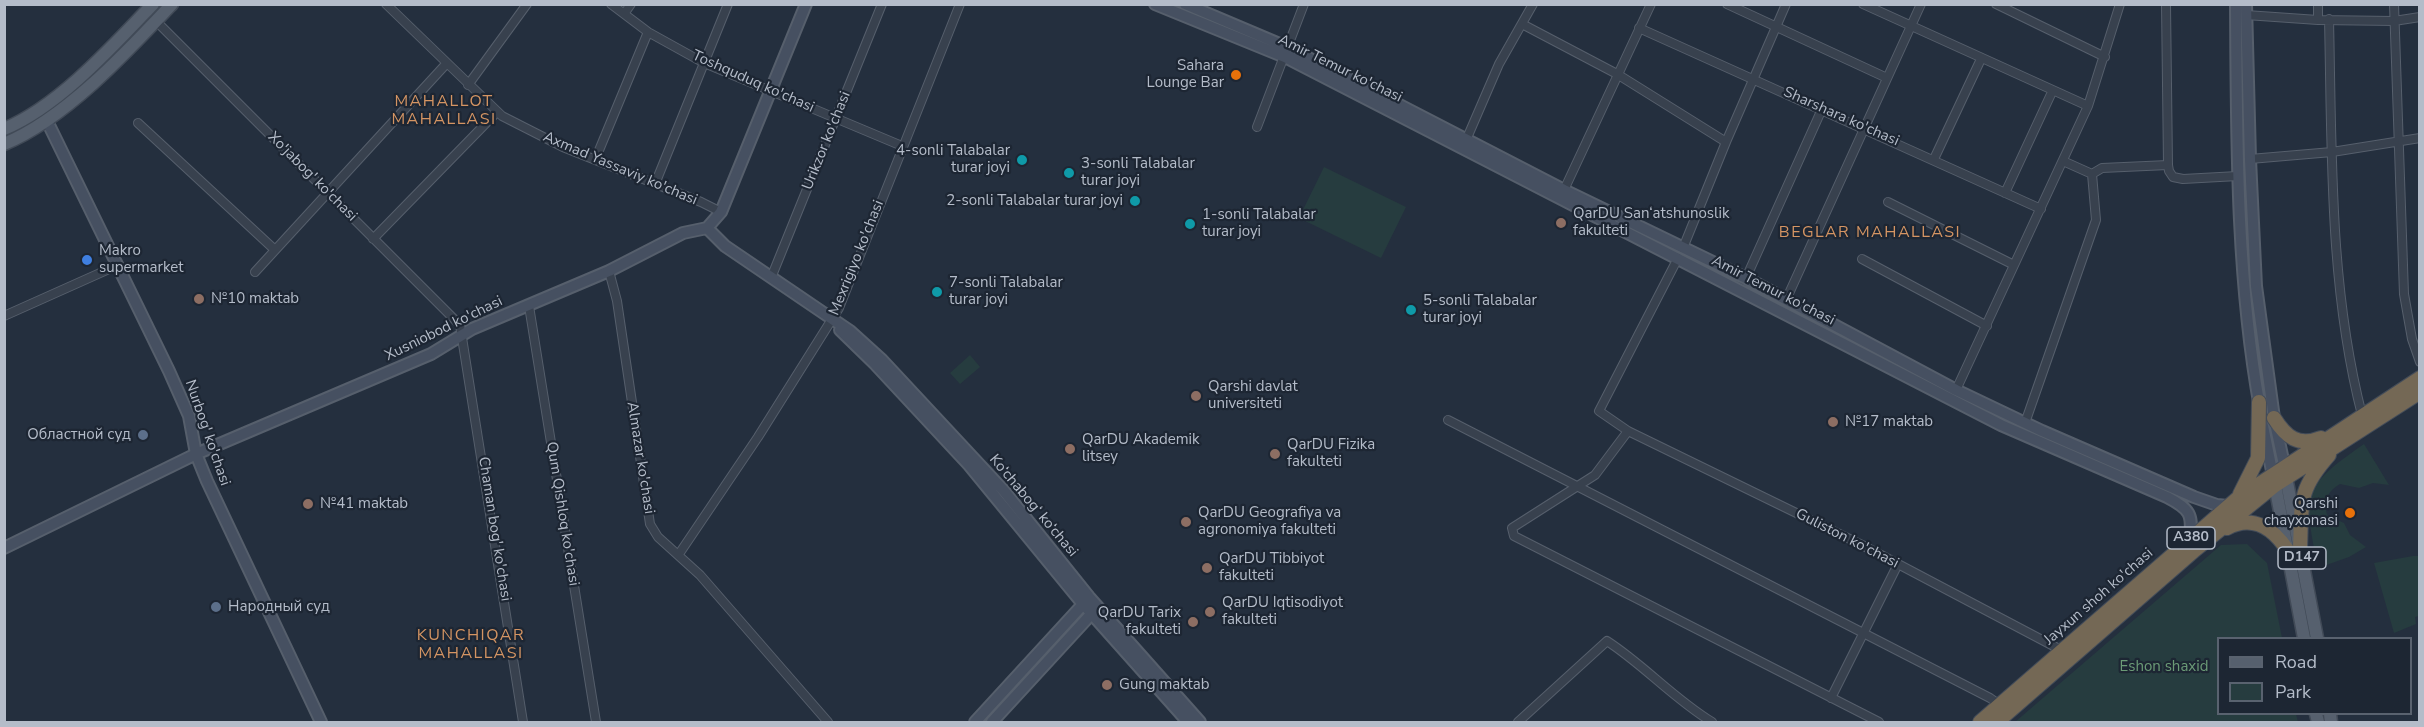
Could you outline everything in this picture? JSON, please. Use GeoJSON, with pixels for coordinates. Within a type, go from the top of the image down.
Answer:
{"type":"FeatureCollection","features":[{"type":"Feature","properties":{"kind":"highway","name":"Jayxun shoh ko'chasi"},"geometry":{"type":"LineString","coordinates":[[2339,437],[2362,415],[2420,378]]}},
{"type":"Feature","properties":{"kind":"highway","name":"Jayxun shoh ko'chasi"},"geometry":{"type":"LineString","coordinates":[[1980,723],[2233,502],[2280,476],[2339,437],[2420,392]]}},
{"type":"Feature","properties":{"kind":"highway"},"geometry":{"type":"LineString","coordinates":[[2233,502],[2258,458],[2259,402]]}},
{"type":"Feature","properties":{"kind":"highway"},"geometry":{"type":"LineString","coordinates":[[2274,418],[2284,434],[2303,443],[2339,437]]}},
{"type":"Feature","properties":{"kind":"highway"},"geometry":{"type":"LineString","coordinates":[[2294,550],[2303,493],[2311,476],[2339,437]]}},
{"type":"Feature","properties":{"kind":"highway","name":"Jayxun shoh ko'chasi"},"geometry":{"type":"LineString","coordinates":[[1997,723],[2280,476]]}},
{"type":"Feature","properties":{"kind":"highway"},"geometry":{"type":"LineString","coordinates":[[2212,536],[2234,524],[2253,523],[2267,527],[2294,550]]}},
{"type":"Feature","properties":{"kind":"main road"},"geometry":{"type":"LineString","coordinates":[[4,144],[47,122],[125,43],[153,4]]}},
{"type":"Feature","properties":{"kind":"main road"},"geometry":{"type":"LineString","coordinates":[[4,129],[41,109],[156,21],[172,4]]}},
{"type":"Feature","properties":{"kind":"main road"},"geometry":{"type":"LineString","coordinates":[[707,228],[721,212],[772,92],[806,4]]}},
{"type":"Feature","properties":{"kind":"main road","name":"Amir Temur ko'chasi"},"geometry":{"type":"LineString","coordinates":[[1155,4],[1287,52],[1681,253],[1746,278],[1956,390],[2025,423],[2194,497],[2217,505],[2233,502]]}},
{"type":"Feature","properties":{"kind":"main road","name":"Amir Temur ko'chasi"},"geometry":{"type":"LineString","coordinates":[[1185,4],[1467,138],[2001,426],[2109,470],[2181,504],[2192,520],[2190,539]]}},
{"type":"Feature","properties":{"kind":"main road"},"geometry":{"type":"LineString","coordinates":[[2236,4],[2241,255],[2259,402],[2280,476]]}},
{"type":"Feature","properties":{"kind":"main road"},"geometry":{"type":"LineString","coordinates":[[2246,10],[2256,286],[2280,476]]}},
{"type":"Feature","properties":{"kind":"main road","name":"Nurbog' ko'chasi"},"geometry":{"type":"LineString","coordinates":[[47,122],[189,416],[196,454],[207,482],[321,723]]}},
{"type":"Feature","properties":{"kind":"main road","name":"Ko‘chabog‘ ko‘chasi"},"geometry":{"type":"LineString","coordinates":[[707,228],[725,246],[850,331],[882,360],[1004,491],[1086,601],[1200,723]]}},
{"type":"Feature","properties":{"kind":"main road","name":"Xusniobod ko'chasi"},"geometry":{"type":"LineString","coordinates":[[4,548],[196,454],[431,354],[472,329],[609,271],[683,233],[707,228]]}},
{"type":"Feature","properties":{"kind":"main road","name":"D147"},"geometry":{"type":"LineString","coordinates":[[2280,476],[2294,550],[2316,637]]}},
{"type":"Feature","properties":{"kind":"main road","name":"D147"},"geometry":{"type":"LineString","coordinates":[[2294,550],[2304,637]]}},
{"type":"Feature","properties":{"kind":"main road"},"geometry":{"type":"LineString","coordinates":[[975,723],[1086,601]]}},
{"type":"Feature","properties":{"kind":"main road"},"geometry":{"type":"LineString","coordinates":[[992,723],[1095,610]]}},
{"type":"Feature","properties":{"kind":"main road","name":"Ko‘chabog‘ ko‘chasi"},"geometry":{"type":"LineString","coordinates":[[1095,610],[1188,723]]}},
{"type":"Feature","properties":{"kind":"street","name":"Axmad Yassaviy ko'chasi"},"geometry":{"type":"LineString","coordinates":[[386,4],[497,111],[562,147],[721,212]]}},
{"type":"Feature","properties":{"kind":"street"},"geometry":{"type":"LineString","coordinates":[[468,85],[527,4]]}},
{"type":"Feature","properties":{"kind":"street","name":"Toshquduq ko'chasi"},"geometry":{"type":"LineString","coordinates":[[611,4],[648,32],[704,63],[902,146]]}},
{"type":"Feature","properties":{"kind":"street"},"geometry":{"type":"LineString","coordinates":[[624,14],[632,4]]}},
{"type":"Feature","properties":{"kind":"street"},"geometry":{"type":"LineString","coordinates":[[655,184],[728,4]]}},
{"type":"Feature","properties":{"kind":"street","name":"Urikzor ko'chasi"},"geometry":{"type":"LineString","coordinates":[[771,278],[882,4]]}},
{"type":"Feature","properties":{"kind":"street","name":"Mexrigiyo ko'chasi"},"geometry":{"type":"LineString","coordinates":[[679,554],[758,437],[839,308],[960,4]]}},
{"type":"Feature","properties":{"kind":"street"},"geometry":{"type":"LineString","coordinates":[[1257,128],[1304,4]]}},
{"type":"Feature","properties":{"kind":"street"},"geometry":{"type":"LineString","coordinates":[[1467,138],[1499,64],[1533,4]]}},
{"type":"Feature","properties":{"kind":"street"},"geometry":{"type":"LineString","coordinates":[[1564,190],[1651,4]]}},
{"type":"Feature","properties":{"kind":"street"},"geometry":{"type":"LineString","coordinates":[[1726,4],[1887,78]]}},
{"type":"Feature","properties":{"kind":"street"},"geometry":{"type":"LineString","coordinates":[[1681,253],[1786,4]]}},
{"type":"Feature","properties":{"kind":"street"},"geometry":{"type":"LineString","coordinates":[[1863,4],[1981,60],[2088,106]]}},
{"type":"Feature","properties":{"kind":"street"},"geometry":{"type":"LineString","coordinates":[[1786,300],[1866,129],[1921,4]]}},
{"type":"Feature","properties":{"kind":"street"},"geometry":{"type":"LineString","coordinates":[[1996,4],[2105,57]]}},
{"type":"Feature","properties":{"kind":"street"},"geometry":{"type":"LineString","coordinates":[[1956,390],[2088,106],[2120,4]]}},
{"type":"Feature","properties":{"kind":"street"},"geometry":{"type":"LineString","coordinates":[[2166,4],[2169,171],[2173,177],[2183,179],[2238,176]]}},
{"type":"Feature","properties":{"kind":"street"},"geometry":{"type":"LineString","coordinates":[[2318,4],[2318,20]]}},
{"type":"Feature","properties":{"kind":"street"},"geometry":{"type":"LineString","coordinates":[[2394,4],[2404,294],[2412,339],[2420,362]]}},
{"type":"Feature","properties":{"kind":"street"},"geometry":{"type":"LineString","coordinates":[[2246,10],[2318,20],[2394,21],[2420,17]]}},
{"type":"Feature","properties":{"kind":"street"},"geometry":{"type":"LineString","coordinates":[[2329,19],[2332,152],[2339,288],[2350,368],[2362,415]]}},
{"type":"Feature","properties":{"kind":"street","name":"Xo'jabog' ko'chasi"},"geometry":{"type":"LineString","coordinates":[[156,21],[460,324],[462,335]]}},
{"type":"Feature","properties":{"kind":"street"},"geometry":{"type":"LineString","coordinates":[[1522,24],[1617,74],[1726,142]]}},
{"type":"Feature","properties":{"kind":"street","name":"Sharshara ko'chasi"},"geometry":{"type":"LineString","coordinates":[[1640,28],[2041,209]]}},
{"type":"Feature","properties":{"kind":"street"},"geometry":{"type":"LineString","coordinates":[[595,160],[648,32]]}},
{"type":"Feature","properties":{"kind":"street"},"geometry":{"type":"LineString","coordinates":[[1934,159],[1981,60]]}},
{"type":"Feature","properties":{"kind":"street"},"geometry":{"type":"LineString","coordinates":[[255,272],[447,63]]}},
{"type":"Feature","properties":{"kind":"street"},"geometry":{"type":"LineString","coordinates":[[2005,193],[2052,92]]}},
{"type":"Feature","properties":{"kind":"street"},"geometry":{"type":"LineString","coordinates":[[1746,278],[1822,109]]}},
{"type":"Feature","properties":{"kind":"street"},"geometry":{"type":"LineString","coordinates":[[373,239],[497,111]]}},
{"type":"Feature","properties":{"kind":"street"},"geometry":{"type":"LineString","coordinates":[[138,123],[275,250]]}},
{"type":"Feature","properties":{"kind":"street"},"geometry":{"type":"LineString","coordinates":[[2250,159],[2332,152],[2420,138]]}},
{"type":"Feature","properties":{"kind":"street"},"geometry":{"type":"LineString","coordinates":[[2063,161],[2092,174]]}},
{"type":"Feature","properties":{"kind":"street"},"geometry":{"type":"LineString","coordinates":[[2092,174],[2102,168],[2168,165]]}},
{"type":"Feature","properties":{"kind":"street"},"geometry":{"type":"LineString","coordinates":[[2025,423],[2096,220],[2092,174]]}},
{"type":"Feature","properties":{"kind":"street"},"geometry":{"type":"LineString","coordinates":[[1888,202],[2014,265]]}},
{"type":"Feature","properties":{"kind":"street","name":"Guliston ko'chasi"},"geometry":{"type":"LineString","coordinates":[[1681,253],[1599,411],[1628,431],[1898,564],[2063,651]]}},
{"type":"Feature","properties":{"kind":"street"},"geometry":{"type":"LineString","coordinates":[[1862,259],[1987,326]]}},
{"type":"Feature","properties":{"kind":"street"},"geometry":{"type":"LineString","coordinates":[[4,316],[118,265]]}},
{"type":"Feature","properties":{"kind":"street","name":"Almazar ko'chasi"},"geometry":{"type":"LineString","coordinates":[[609,271],[617,301],[650,524],[658,537],[700,575],[828,723]]}},
{"type":"Feature","properties":{"kind":"street","name":"Qum Qishloq ko'chasi"},"geometry":{"type":"LineString","coordinates":[[529,306],[596,723]]}},
{"type":"Feature","properties":{"kind":"street","name":"Chaman bog' ko'chasi"},"geometry":{"type":"LineString","coordinates":[[462,335],[523,723]]}},
{"type":"Feature","properties":{"kind":"street"},"geometry":{"type":"LineString","coordinates":[[1448,420],[1863,632],[2000,705]]}},
{"type":"Feature","properties":{"kind":"street"},"geometry":{"type":"LineString","coordinates":[[1628,431],[1595,475],[1512,528],[1514,536],[1879,723]]}},
{"type":"Feature","properties":{"kind":"street"},"geometry":{"type":"LineString","coordinates":[[1832,698],[1898,564]]}},
{"type":"Feature","properties":{"kind":"street"},"geometry":{"type":"LineString","coordinates":[[1518,723],[1607,641],[1633,658],[1692,710],[1712,723]]}},
{"type":"Feature","properties":{"kind":"green space"},"geometry":{"type":"Polygon","coordinates":[[[1324,167],[1406,207],[1381,258],[1299,218],[1324,167]]]}},
{"type":"Feature","properties":{"kind":"green space"},"geometry":{"type":"Polygon","coordinates":[[[970,355],[980,367],[960,384],[950,373],[970,355]]]}},
{"type":"Feature","properties":{"kind":"green space"},"geometry":{"type":"Polygon","coordinates":[[[2364,444],[2389,485],[2373,483],[2359,488],[2340,484],[2329,493],[2326,505],[2327,515],[2344,523],[2350,535],[2366,547],[2349,557],[2318,568],[2310,524],[2311,495],[2317,483],[2327,472],[2364,444]]]}},
{"type":"Feature","properties":{"kind":"green space","name":"Eshon shaxid"},"geometry":{"type":"Polygon","coordinates":[[[2247,544],[2267,563],[2282,637],[2217,637],[2217,715],[2296,715],[2298,722],[2015,722],[2221,545],[2247,544]]]}},
{"type":"Feature","properties":{"kind":"green space"},"geometry":{"type":"Polygon","coordinates":[[[2419,556],[2419,616],[2415,617],[2416,624],[2394,633],[2374,563],[2419,556]]]}},
{"type":"Feature","properties":{"kind":"place","name":"Sahara Lounge Bar"},"geometry":{"type":"Point","coordinates":[1236,75]}},
{"type":"Feature","properties":{"kind":"place","name":"4-sonli Talabalar turar joyi"},"geometry":{"type":"Point","coordinates":[1022,160]}},
{"type":"Feature","properties":{"kind":"place","name":"3-sonli Talabalar turar joyi"},"geometry":{"type":"Point","coordinates":[1069,173]}},
{"type":"Feature","properties":{"kind":"place","name":"2-sonli Talabalar turar joyi"},"geometry":{"type":"Point","coordinates":[1135,201]}},
{"type":"Feature","properties":{"kind":"place","name":"QarDU San‘atshunoslik fakulteti"},"geometry":{"type":"Point","coordinates":[1561,223]}},
{"type":"Feature","properties":{"kind":"place","name":"1-sonli Talabalar turar joyi"},"geometry":{"type":"Point","coordinates":[1190,224]}},
{"type":"Feature","properties":{"kind":"place","name":"Makro supermarket"},"geometry":{"type":"Point","coordinates":[87,260]}},
{"type":"Feature","properties":{"kind":"place","name":"7-sonli Talabalar turar joyi"},"geometry":{"type":"Point","coordinates":[937,292]}},
{"type":"Feature","properties":{"kind":"place","name":"№10 maktab"},"geometry":{"type":"Point","coordinates":[199,299]}},
{"type":"Feature","properties":{"kind":"place","name":"5-sonli Talabalar turar joyi"},"geometry":{"type":"Point","coordinates":[1411,310]}},
{"type":"Feature","properties":{"kind":"place","name":"Qarshi davlat universiteti"},"geometry":{"type":"Point","coordinates":[1196,396]}},
{"type":"Feature","properties":{"kind":"place","name":"№17 maktab"},"geometry":{"type":"Point","coordinates":[1833,422]}},
{"type":"Feature","properties":{"kind":"place","name":"Областной суд"},"geometry":{"type":"Point","coordinates":[143,435]}},
{"type":"Feature","properties":{"kind":"place","name":"QarDU Akademik litsey"},"geometry":{"type":"Point","coordinates":[1070,449]}},
{"type":"Feature","properties":{"kind":"place","name":"QarDU Fizika fakulteti"},"geometry":{"type":"Point","coordinates":[1275,454]}},
{"type":"Feature","properties":{"kind":"place","name":"№41 maktab"},"geometry":{"type":"Point","coordinates":[308,504]}},
{"type":"Feature","properties":{"kind":"place","name":"Qarshi chayxonasi"},"geometry":{"type":"Point","coordinates":[2350,513]}},
{"type":"Feature","properties":{"kind":"place","name":"QarDU Geografiya va agronomiya fakulteti"},"geometry":{"type":"Point","coordinates":[1186,522]}},
{"type":"Feature","properties":{"kind":"place","name":"QarDU Tibbiyot fakulteti"},"geometry":{"type":"Point","coordinates":[1207,568]}},
{"type":"Feature","properties":{"kind":"place","name":"Народный суд"},"geometry":{"type":"Point","coordinates":[216,607]}},
{"type":"Feature","properties":{"kind":"place","name":"QarDU Iqtisodiyot fakulteti"},"geometry":{"type":"Point","coordinates":[1210,612]}},
{"type":"Feature","properties":{"kind":"place","name":"QarDU Tarix fakulteti"},"geometry":{"type":"Point","coordinates":[1193,622]}},
{"type":"Feature","properties":{"kind":"place","name":"Gung maktab"},"geometry":{"type":"Point","coordinates":[1107,685]}},
{"type":"Feature","properties":{"kind":"district","name":"MAHALLOT MAHALLASI"},"geometry":{"type":"Point","coordinates":[444,111]}},
{"type":"Feature","properties":{"kind":"district","name":"BEGLAR MAHALLASI"},"geometry":{"type":"Point","coordinates":[1870,233]}},
{"type":"Feature","properties":{"kind":"district","name":"KUNCHIQAR MAHALLASI"},"geometry":{"type":"Point","coordinates":[471,645]}}]}
